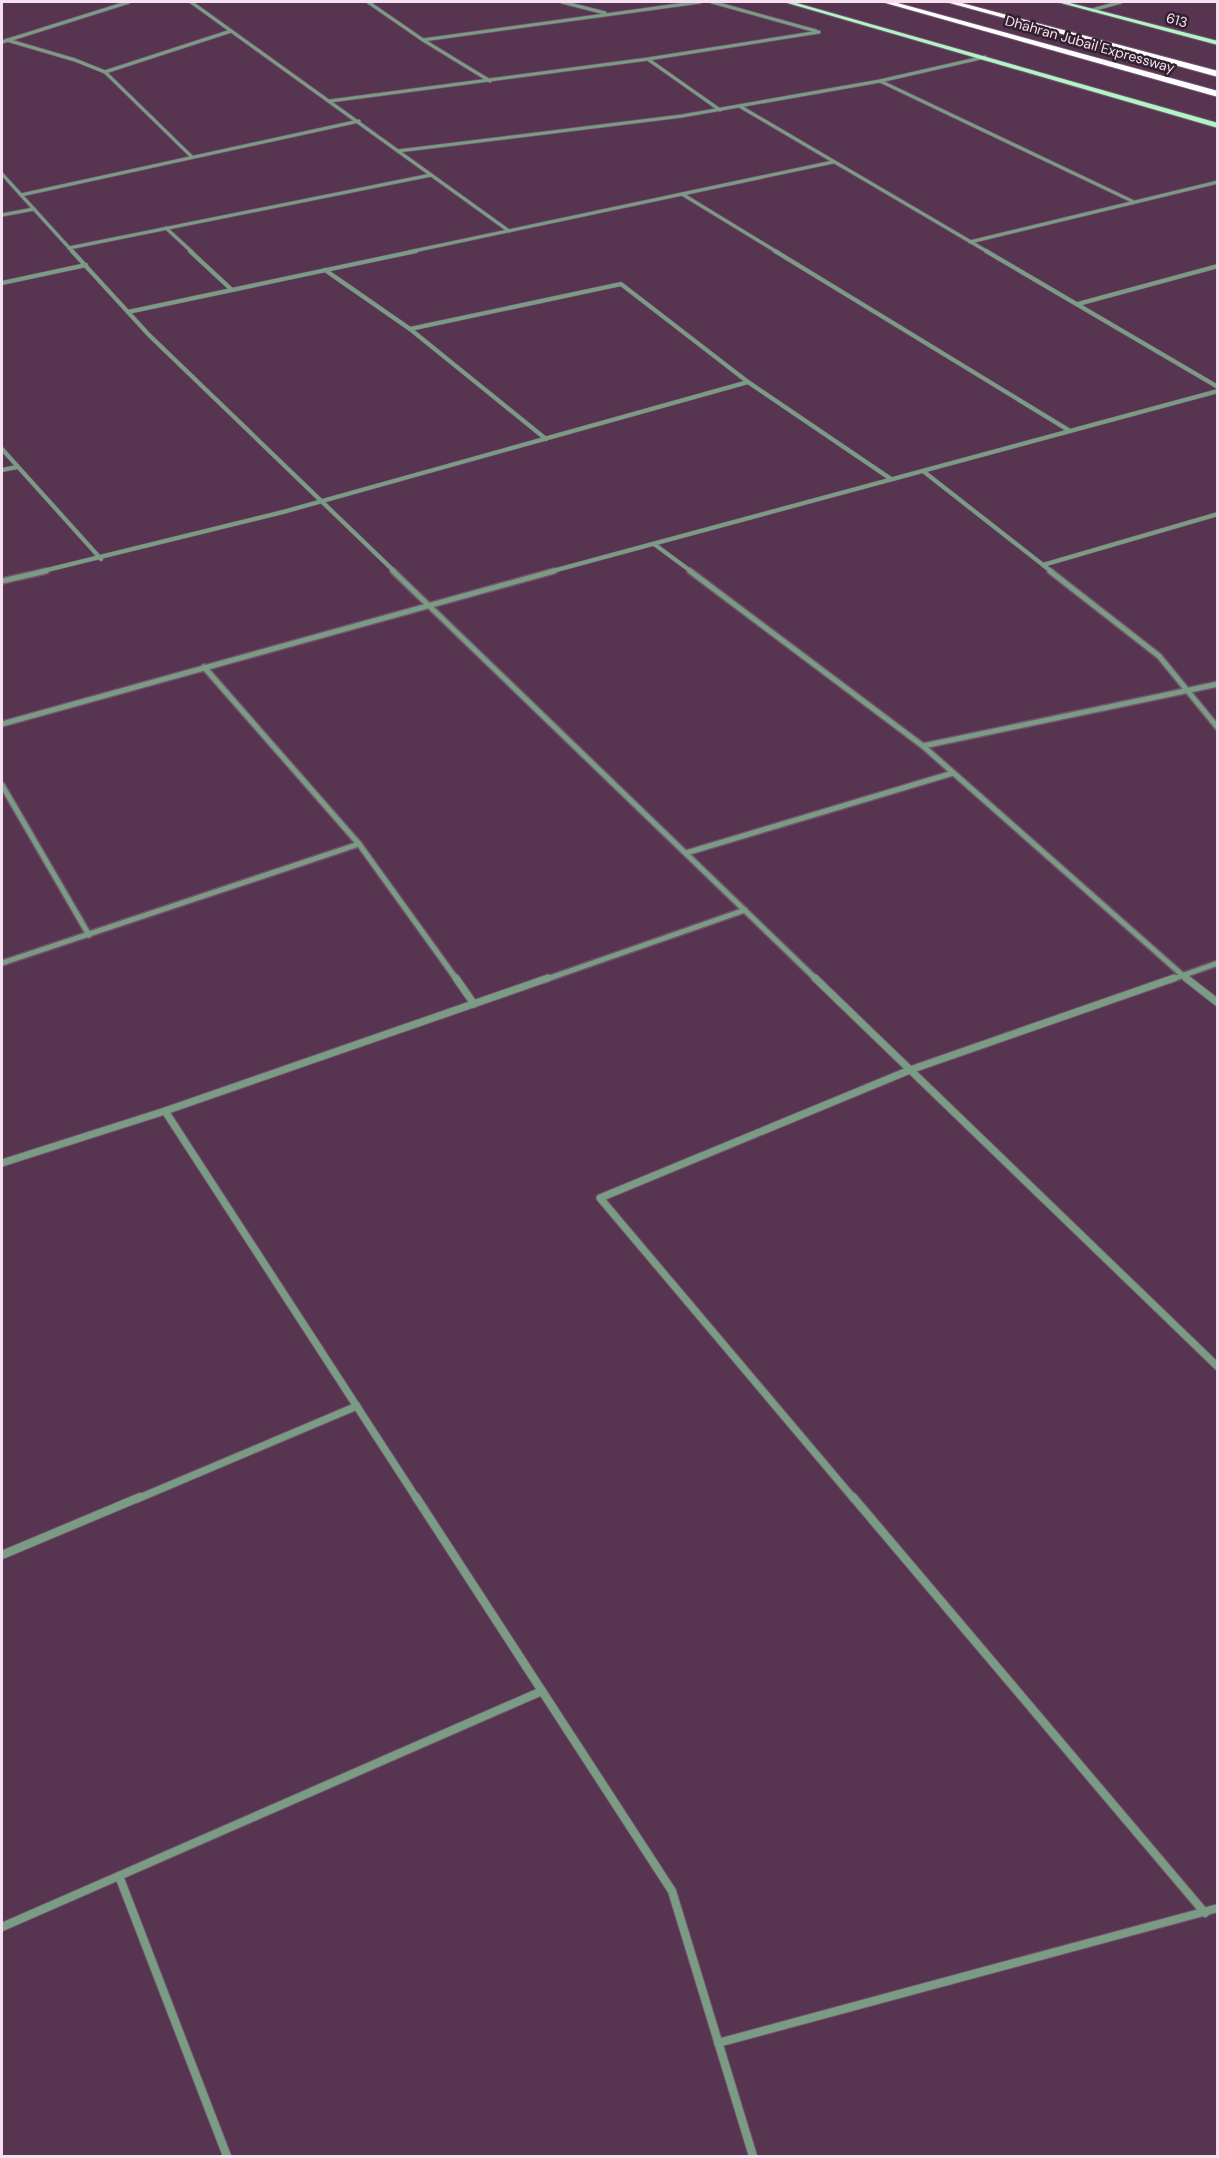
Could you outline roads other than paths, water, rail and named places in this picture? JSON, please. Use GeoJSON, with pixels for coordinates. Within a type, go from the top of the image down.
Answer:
{"type":"FeatureCollection","features":[{"type":"Feature","properties":{"kind":"highway","name":"Dhahran Jubail Expressway"},"geometry":{"type":"LineString","coordinates":[[886,2],[1218,94]]}},
{"type":"Feature","properties":{"kind":"highway","name":"Dhahran Jubail Expressway"},"geometry":{"type":"LineString","coordinates":[[950,2],[1218,74]]}},
{"type":"Feature","properties":{"kind":"main road"},"geometry":{"type":"LineString","coordinates":[[787,2],[985,57],[1218,126]]}},
{"type":"Feature","properties":{"kind":"main road","name":"613"},"geometry":{"type":"LineString","coordinates":[[1060,2],[1218,43]]}},
{"type":"Feature","properties":{"kind":"street"},"geometry":{"type":"LineString","coordinates":[[2,42],[129,2]]}},
{"type":"Feature","properties":{"kind":"street"},"geometry":{"type":"LineString","coordinates":[[191,2],[510,231]]}},
{"type":"Feature","properties":{"kind":"street"},"geometry":{"type":"LineString","coordinates":[[368,2],[423,40],[491,81]]}},
{"type":"Feature","properties":{"kind":"street"},"geometry":{"type":"LineString","coordinates":[[562,2],[610,14]]}},
{"type":"Feature","properties":{"kind":"street"},"geometry":{"type":"LineString","coordinates":[[423,40],[700,2]]}},
{"type":"Feature","properties":{"kind":"street"},"geometry":{"type":"LineString","coordinates":[[330,101],[648,59],[819,32],[712,2]]}},
{"type":"Feature","properties":{"kind":"street"},"geometry":{"type":"LineString","coordinates":[[1092,10],[1120,2]]}},
{"type":"Feature","properties":{"kind":"street"},"geometry":{"type":"LineString","coordinates":[[105,72],[231,31]]}},
{"type":"Feature","properties":{"kind":"street"},"geometry":{"type":"LineString","coordinates":[[7,40],[75,60],[105,72],[192,157]]}},
{"type":"Feature","properties":{"kind":"street"},"geometry":{"type":"LineString","coordinates":[[398,151],[741,107],[880,81],[985,57]]}},
{"type":"Feature","properties":{"kind":"street"},"geometry":{"type":"LineString","coordinates":[[648,59],[720,110]]}},
{"type":"Feature","properties":{"kind":"street"},"geometry":{"type":"LineString","coordinates":[[880,81],[1132,201]]}},
{"type":"Feature","properties":{"kind":"street"},"geometry":{"type":"LineString","coordinates":[[741,107],[1078,304],[1218,389]]}},
{"type":"Feature","properties":{"kind":"street"},"geometry":{"type":"LineString","coordinates":[[21,195],[358,121]]}},
{"type":"Feature","properties":{"kind":"street"},"geometry":{"type":"LineString","coordinates":[[128,312],[833,162]]}},
{"type":"Feature","properties":{"kind":"street"},"geometry":{"type":"LineString","coordinates":[[2,174],[128,312],[322,503],[1218,1367]]}},
{"type":"Feature","properties":{"kind":"street"},"geometry":{"type":"LineString","coordinates":[[69,248],[431,175]]}},
{"type":"Feature","properties":{"kind":"street"},"geometry":{"type":"LineString","coordinates":[[970,242],[1218,182]]}},
{"type":"Feature","properties":{"kind":"street"},"geometry":{"type":"LineString","coordinates":[[681,194],[1070,431]]}},
{"type":"Feature","properties":{"kind":"street"},"geometry":{"type":"LineString","coordinates":[[2,215],[34,209]]}},
{"type":"Feature","properties":{"kind":"street"},"geometry":{"type":"LineString","coordinates":[[166,228],[232,290]]}},
{"type":"Feature","properties":{"kind":"street"},"geometry":{"type":"LineString","coordinates":[[2,283],[86,265]]}},
{"type":"Feature","properties":{"kind":"street"},"geometry":{"type":"LineString","coordinates":[[1078,304],[1218,266]]}},
{"type":"Feature","properties":{"kind":"street"},"geometry":{"type":"LineString","coordinates":[[325,270],[410,329],[546,439]]}},
{"type":"Feature","properties":{"kind":"street"},"geometry":{"type":"LineString","coordinates":[[410,329],[621,284],[748,382],[891,479]]}},
{"type":"Feature","properties":{"kind":"street"},"geometry":{"type":"LineString","coordinates":[[2,581],[101,559],[322,503],[748,382]]}},
{"type":"Feature","properties":{"kind":"street"},"geometry":{"type":"LineString","coordinates":[[2,724],[1218,389]]}},
{"type":"Feature","properties":{"kind":"street"},"geometry":{"type":"LineString","coordinates":[[2,449],[101,559]]}},
{"type":"Feature","properties":{"kind":"street"},"geometry":{"type":"LineString","coordinates":[[2,470],[17,467]]}},
{"type":"Feature","properties":{"kind":"street"},"geometry":{"type":"LineString","coordinates":[[923,471],[1159,656],[1218,728]]}},
{"type":"Feature","properties":{"kind":"street"},"geometry":{"type":"LineString","coordinates":[[1043,565],[1218,514]]}},
{"type":"Feature","properties":{"kind":"street"},"geometry":{"type":"LineString","coordinates":[[654,544],[923,746],[1182,975],[1218,1003]]}},
{"type":"Feature","properties":{"kind":"street"},"geometry":{"type":"LineString","coordinates":[[204,667],[359,844],[474,1004]]}},
{"type":"Feature","properties":{"kind":"street"},"geometry":{"type":"LineString","coordinates":[[923,746],[1218,684]]}},
{"type":"Feature","properties":{"kind":"street"},"geometry":{"type":"LineString","coordinates":[[686,854],[953,773]]}},
{"type":"Feature","properties":{"kind":"street"},"geometry":{"type":"LineString","coordinates":[[2,785],[88,935]]}},
{"type":"Feature","properties":{"kind":"street"},"geometry":{"type":"LineString","coordinates":[[2,963],[359,844]]}},
{"type":"Feature","properties":{"kind":"street"},"geometry":{"type":"LineString","coordinates":[[2,1163],[165,1111],[745,910]]}},
{"type":"Feature","properties":{"kind":"street"},"geometry":{"type":"LineString","coordinates":[[1205,1913],[600,1198],[910,1070],[1218,963]]}},
{"type":"Feature","properties":{"kind":"street"},"geometry":{"type":"LineString","coordinates":[[165,1111],[672,1891],[753,2157]]}},
{"type":"Feature","properties":{"kind":"street"},"geometry":{"type":"LineString","coordinates":[[2,1555],[357,1406]]}},
{"type":"Feature","properties":{"kind":"street"},"geometry":{"type":"LineString","coordinates":[[2,1928],[542,1691]]}},
{"type":"Feature","properties":{"kind":"street"},"geometry":{"type":"LineString","coordinates":[[119,1876],[227,2157]]}},
{"type":"Feature","properties":{"kind":"street"},"geometry":{"type":"LineString","coordinates":[[718,2043],[1218,1908]]}}]}
